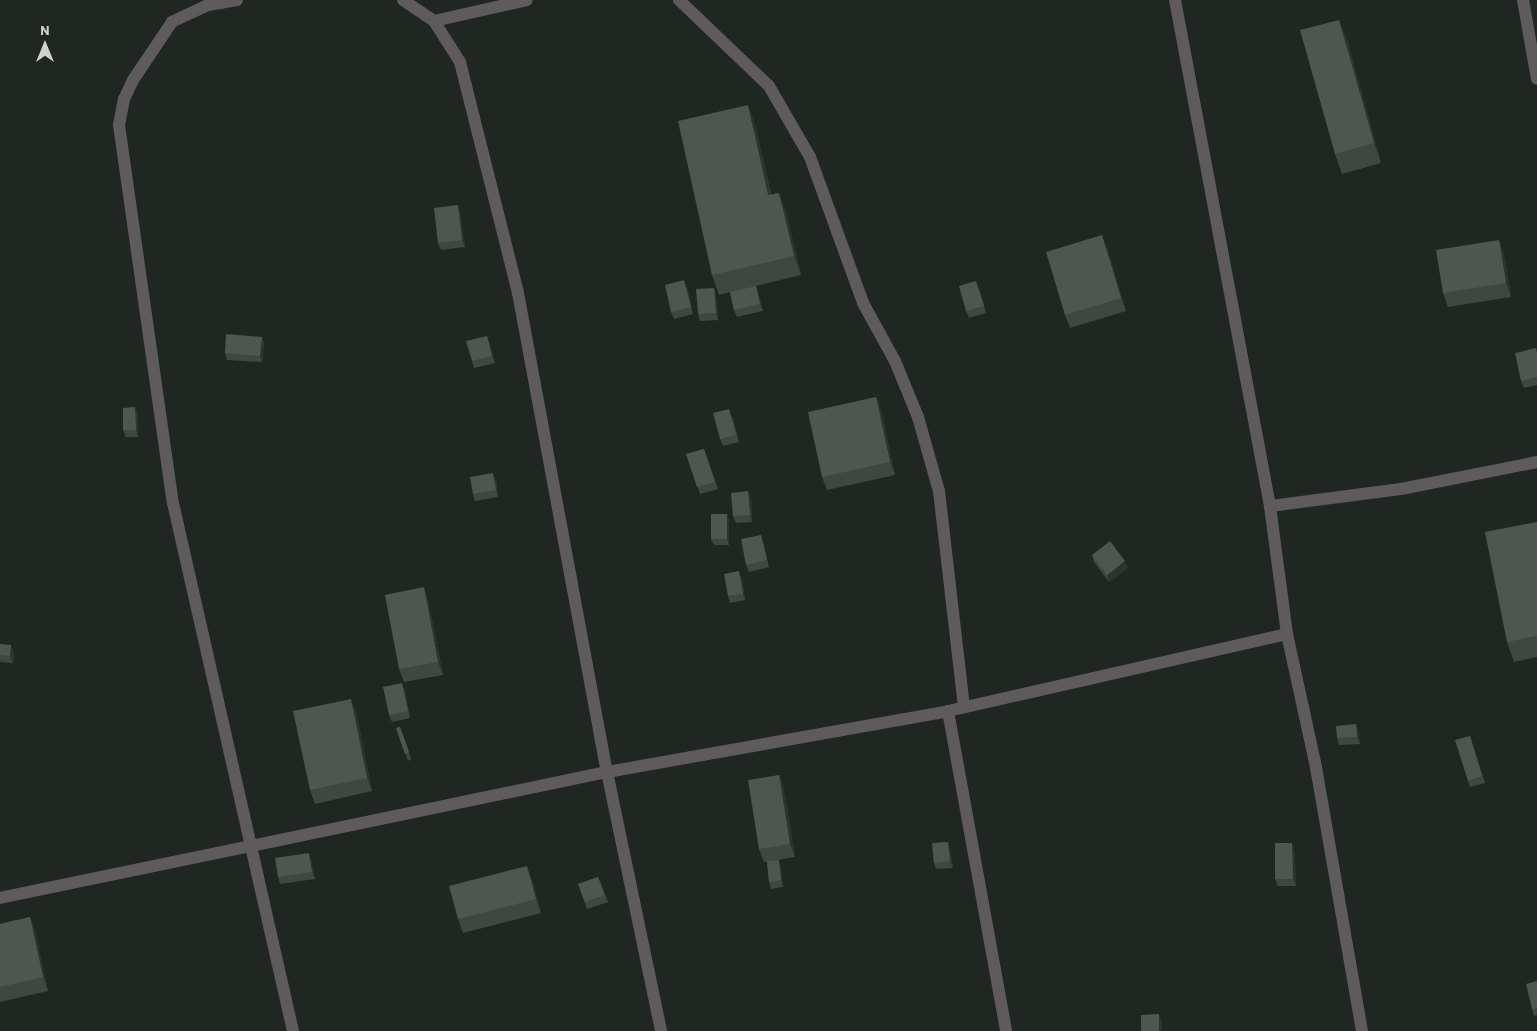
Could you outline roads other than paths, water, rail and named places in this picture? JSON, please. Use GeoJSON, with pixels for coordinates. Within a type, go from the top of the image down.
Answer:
{"type":"FeatureCollection","features":[{"type":"Feature","properties":{"kind":"street"},"geometry":{"type":"LineString","coordinates":[[237,0],[208,5],[172,22],[133,80],[124,99],[119,125],[174,503],[249,846],[293,1031]]}},
{"type":"Feature","properties":{"kind":"street"},"geometry":{"type":"LineString","coordinates":[[403,0],[434,21],[460,62],[518,293],[607,772],[661,1031]]}},
{"type":"Feature","properties":{"kind":"street"},"geometry":{"type":"LineString","coordinates":[[434,21],[527,0]]}},
{"type":"Feature","properties":{"kind":"street"},"geometry":{"type":"LineString","coordinates":[[679,0],[769,86],[810,157],[862,303],[895,361],[918,418],[938,491],[964,707]]}},
{"type":"Feature","properties":{"kind":"street"},"geometry":{"type":"LineString","coordinates":[[1175,0],[1270,506],[1287,634],[1316,767],[1362,1031]]}},
{"type":"Feature","properties":{"kind":"street"},"geometry":{"type":"LineString","coordinates":[[1523,0],[1537,79]]}},
{"type":"Feature","properties":{"kind":"street"},"geometry":{"type":"LineString","coordinates":[[1270,506],[1401,489],[1537,462]]}},
{"type":"Feature","properties":{"kind":"street"},"geometry":{"type":"LineString","coordinates":[[0,898],[607,772],[948,711],[1202,656],[1287,634]]}},
{"type":"Feature","properties":{"kind":"street"},"geometry":{"type":"LineString","coordinates":[[948,711],[1006,1031]]}}]}
